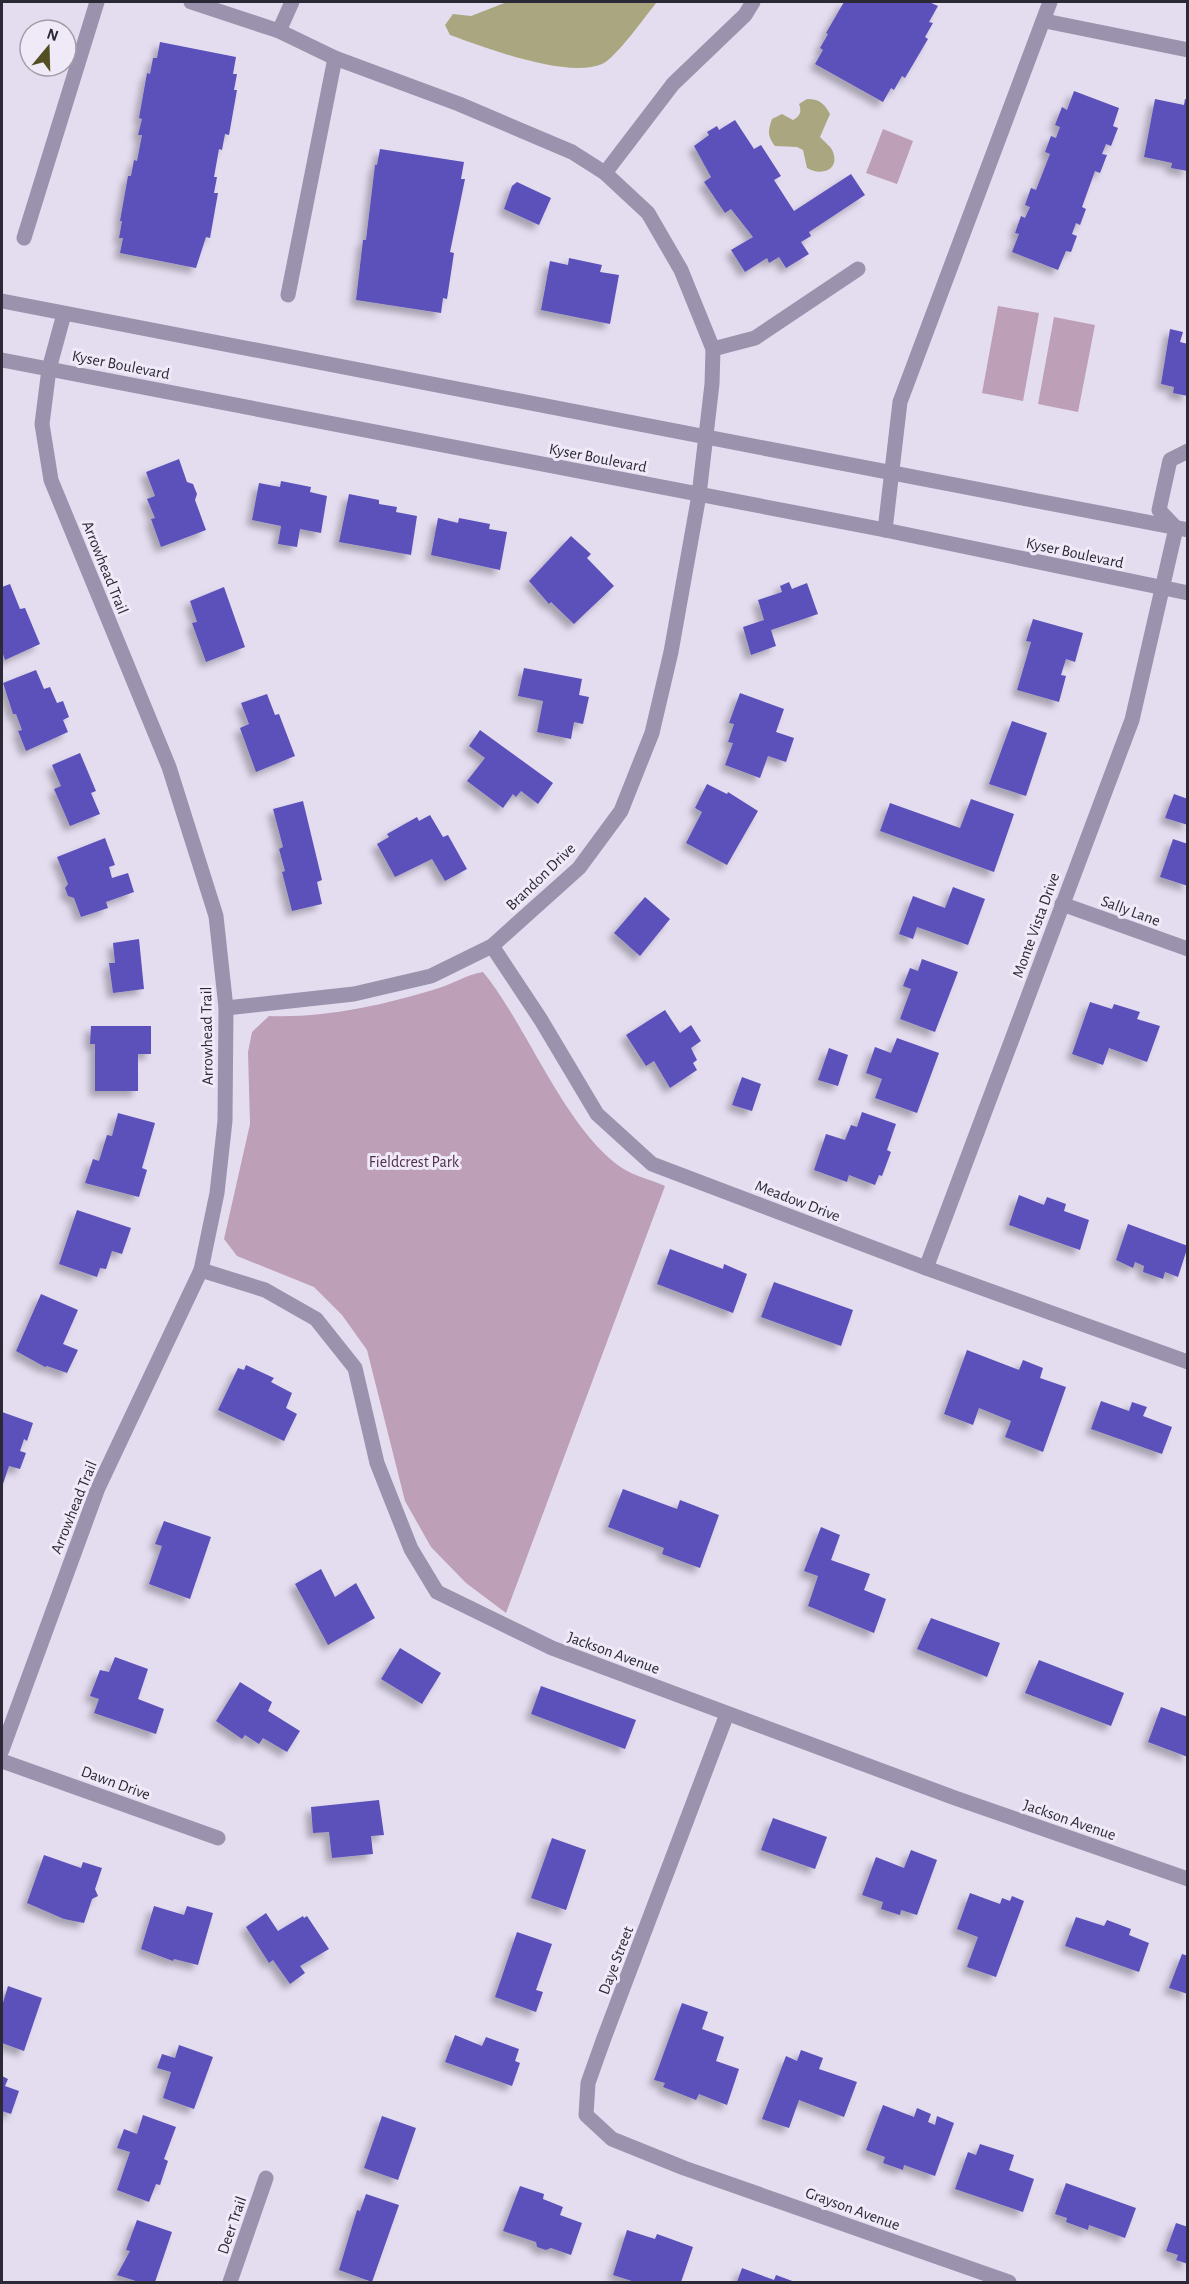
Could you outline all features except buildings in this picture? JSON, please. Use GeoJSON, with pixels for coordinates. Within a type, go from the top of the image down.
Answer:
{"type":"FeatureCollection","features":[{"type":"Feature","properties":{"kind":"street"},"geometry":{"type":"LineString","coordinates":[[24,238],[97,2]]}},
{"type":"Feature","properties":{"kind":"street"},"geometry":{"type":"LineString","coordinates":[[190,2],[279,31],[335,58],[459,104],[572,152],[605,173],[648,213],[681,270],[713,350],[755,338],[858,269]]}},
{"type":"Feature","properties":{"kind":"street"},"geometry":{"type":"LineString","coordinates":[[279,31],[292,2]]}},
{"type":"Feature","properties":{"kind":"street"},"geometry":{"type":"LineString","coordinates":[[605,173],[673,84],[745,15],[753,2]]}},
{"type":"Feature","properties":{"kind":"street"},"geometry":{"type":"LineString","coordinates":[[885,530],[900,402],[1045,21],[1050,2]]}},
{"type":"Feature","properties":{"kind":"street"},"geometry":{"type":"LineString","coordinates":[[1045,21],[1188,50]]}},
{"type":"Feature","properties":{"kind":"street"},"geometry":{"type":"LineString","coordinates":[[288,295],[335,58]]}},
{"type":"Feature","properties":{"kind":"street"},"geometry":{"type":"LineString","coordinates":[[2,302],[893,475],[1184,527]]}},
{"type":"Feature","properties":{"kind":"street","name":"Arrowhead Trail"},"geometry":{"type":"LineString","coordinates":[[2,1750],[98,1488],[201,1270],[217,1193],[225,1121],[226,1008],[216,916],[169,767],[51,480],[42,424],[49,369],[64,314]]}},
{"type":"Feature","properties":{"kind":"street","name":"Brandon Drive"},"geometry":{"type":"LineString","coordinates":[[226,1008],[365,991],[431,976],[492,946],[579,868],[621,811],[652,733],[671,652],[699,495],[707,438],[713,350]]}},
{"type":"Feature","properties":{"kind":"street","name":"Kyser Boulevard"},"geometry":{"type":"LineString","coordinates":[[2,360],[885,530],[1188,593]]}},
{"type":"Feature","properties":{"kind":"street"},"geometry":{"type":"LineString","coordinates":[[1184,527],[1159,510],[1170,460],[1188,451]]}},
{"type":"Feature","properties":{"kind":"street","name":"Monte Vista Drive"},"geometry":{"type":"LineString","coordinates":[[926,1268],[1132,720],[1162,588],[1184,527]]}},
{"type":"Feature","properties":{"kind":"street","name":"Sally Lane"},"geometry":{"type":"LineString","coordinates":[[1062,904],[1188,949]]}},
{"type":"Feature","properties":{"kind":"street","name":"Meadow Drive"},"geometry":{"type":"LineString","coordinates":[[492,946],[541,1020],[597,1114],[652,1164],[926,1268],[1188,1362]]}},
{"type":"Feature","properties":{"kind":"street","name":"Jackson Avenue"},"geometry":{"type":"LineString","coordinates":[[201,1270],[266,1290],[316,1319],[355,1368],[377,1463],[411,1549],[437,1592],[552,1648],[955,1798],[1188,1879]]}},
{"type":"Feature","properties":{"kind":"street","name":"Daye Street"},"geometry":{"type":"LineString","coordinates":[[684,2168],[612,2139],[586,2115],[588,2083],[727,1714]]}},
{"type":"Feature","properties":{"kind":"street","name":"Dawn Drive"},"geometry":{"type":"LineString","coordinates":[[2,1761],[218,1838]]}},
{"type":"Feature","properties":{"kind":"street","name":"Grayson Avenue"},"geometry":{"type":"LineString","coordinates":[[684,2168],[1009,2283]]}},
{"type":"Feature","properties":{"kind":"street","name":"Deer Trail"},"geometry":{"type":"LineString","coordinates":[[230,2283],[266,2178]]}},
{"type":"Feature","properties":{"kind":"green space"},"geometry":{"type":"Polygon","coordinates":[[[883,129],[913,141],[897,184],[866,173],[883,129]]]}},
{"type":"Feature","properties":{"kind":"green space"},"geometry":{"type":"Polygon","coordinates":[[[998,306],[1039,313],[1023,401],[982,393],[998,306]]]}},
{"type":"Feature","properties":{"kind":"green space"},"geometry":{"type":"Polygon","coordinates":[[[1054,317],[1095,325],[1078,412],[1038,404],[1054,317]]]}},
{"type":"Feature","properties":{"kind":"green space","name":"Fieldcrest Park"},"geometry":{"type":"Polygon","coordinates":[[[483,972],[517,1022],[569,1110],[588,1136],[609,1158],[631,1173],[665,1186],[506,1613],[466,1583],[431,1547],[405,1501],[367,1350],[342,1315],[314,1287],[237,1256],[224,1239],[250,1124],[248,1052],[252,1032],[269,1016],[334,1013],[376,1005],[439,988],[483,972]]]}},
{"type":"Feature","properties":{"kind":"shaded area"},"geometry":{"type":"Polygon","coordinates":[[[507,2],[657,2],[615,54],[602,64],[587,68],[548,65],[505,54],[450,35],[445,25],[453,14],[471,16],[507,2]]]}},
{"type":"Feature","properties":{"kind":"shaded area"},"geometry":{"type":"Polygon","coordinates":[[[807,99],[821,102],[830,114],[820,137],[833,152],[834,164],[828,170],[818,172],[807,168],[803,150],[797,147],[775,146],[769,136],[772,119],[782,114],[793,120],[800,114],[799,104],[807,99]]]}}]}
